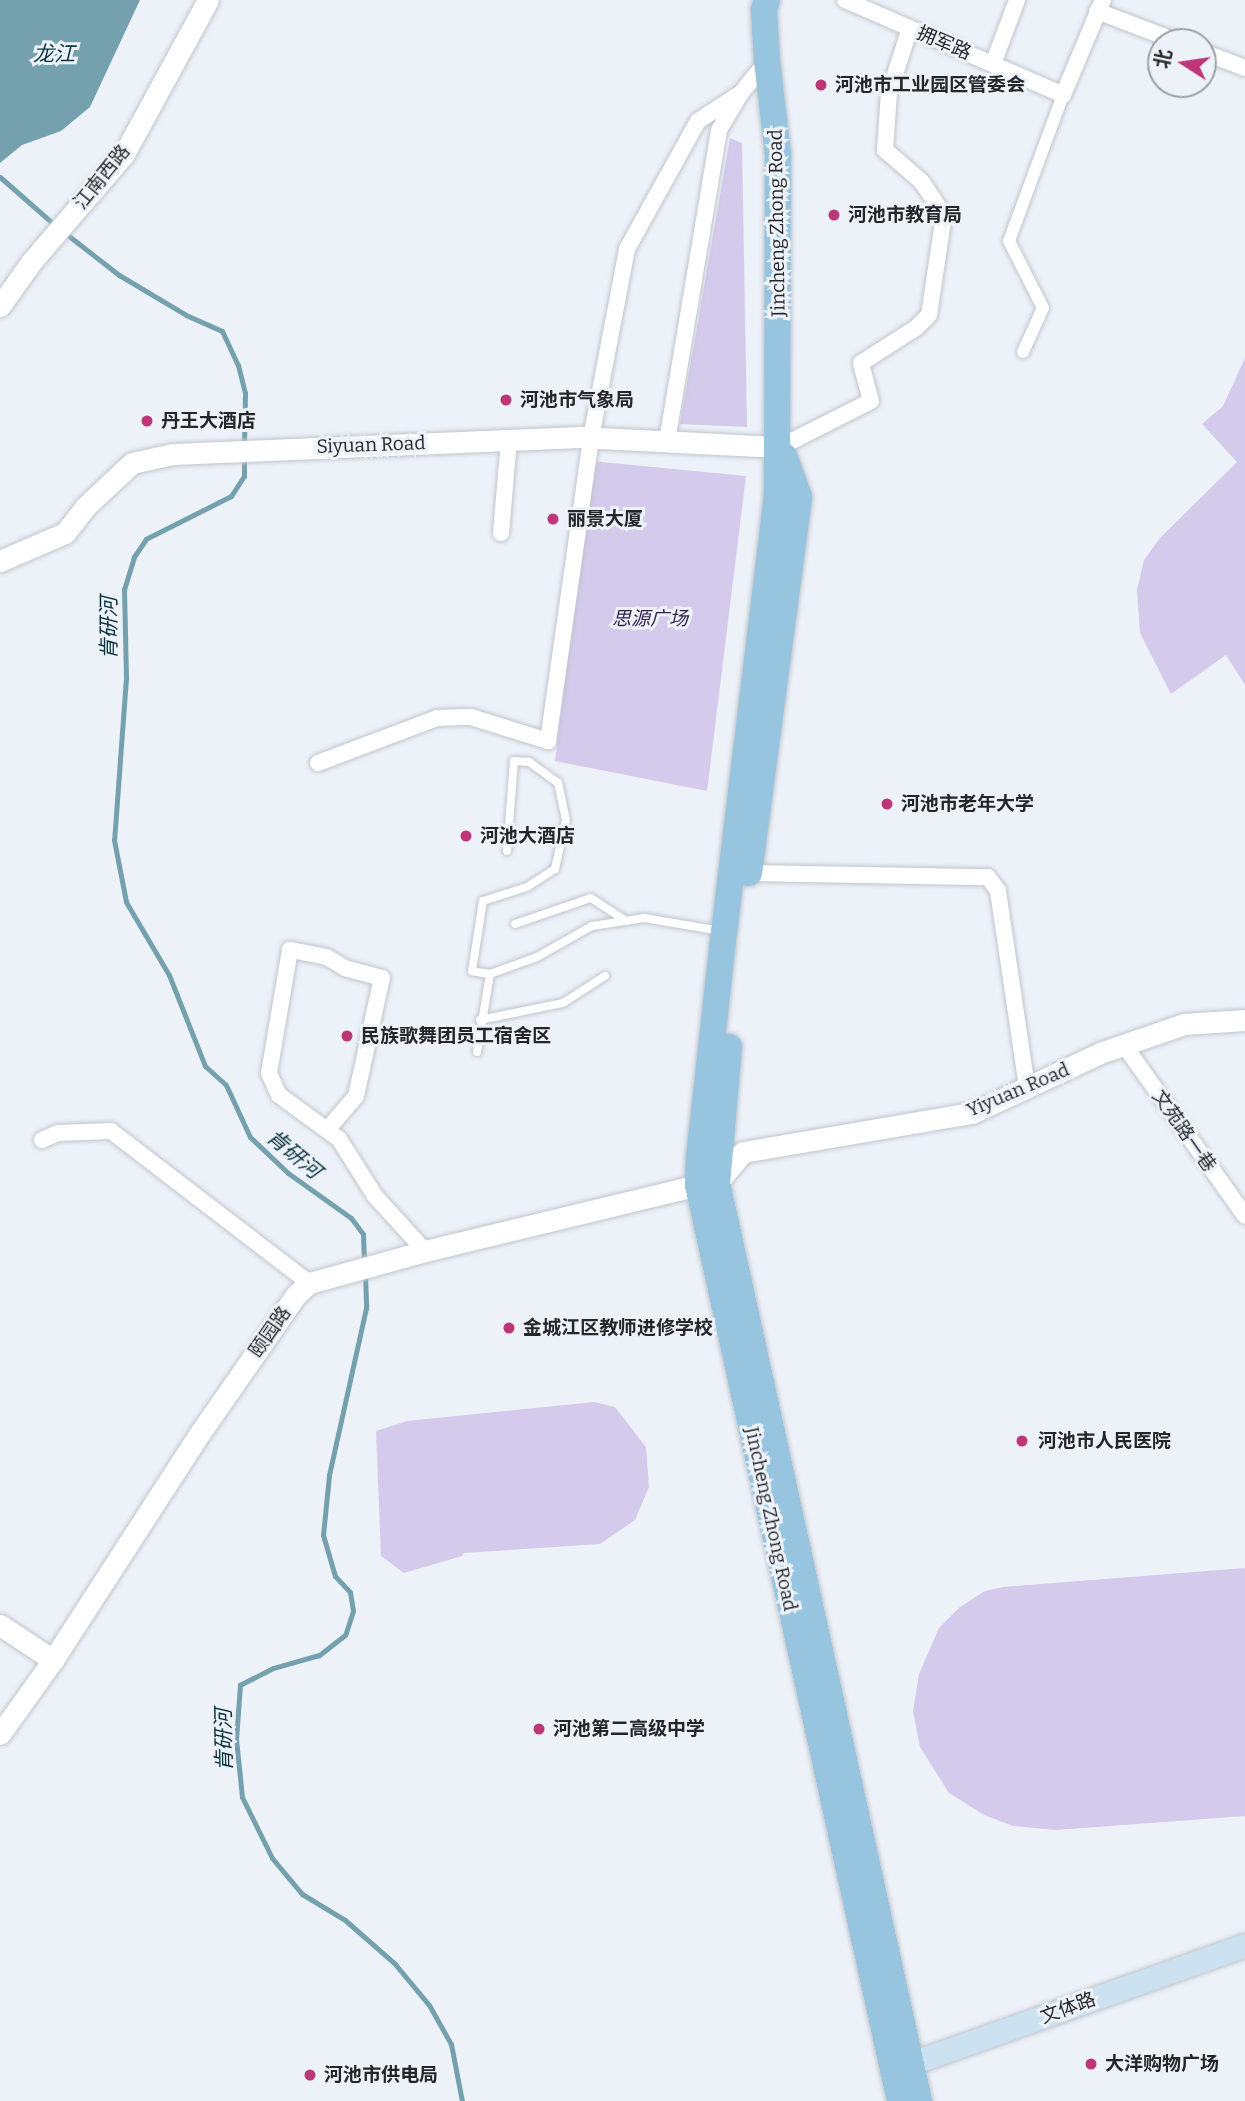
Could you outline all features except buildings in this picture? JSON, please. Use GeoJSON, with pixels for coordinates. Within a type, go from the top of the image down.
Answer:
{"type":"FeatureCollection","features":[{"type":"Feature","properties":{"kind":"main road","name":"Jincheng Zhong Road"},"geometry":{"type":"LineString","coordinates":[[767,0],[764,10],[778,154],[778,495],[732,934],[699,1156],[708,1184],[901,2067],[900,2101]]}},
{"type":"Feature","properties":{"kind":"main road"},"geometry":{"type":"LineString","coordinates":[[732,934],[749,873],[799,497],[780,447]]}},
{"type":"Feature","properties":{"kind":"main road","name":"文体路"},"geometry":{"type":"LineString","coordinates":[[901,2067],[1245,1945]]}},
{"type":"Feature","properties":{"kind":"main road","name":"Jincheng Zhong Road"},"geometry":{"type":"LineString","coordinates":[[901,2067],[919,2101]]}},
{"type":"Feature","properties":{"kind":"street","name":"江南西路"},"geometry":{"type":"LineString","coordinates":[[0,306],[32,261],[124,154],[208,0]]}},
{"type":"Feature","properties":{"kind":"street","name":"拥军路"},"geometry":{"type":"LineString","coordinates":[[845,0],[1063,95]]}},
{"type":"Feature","properties":{"kind":"street"},"geometry":{"type":"LineString","coordinates":[[993,64],[1017,0]]}},
{"type":"Feature","properties":{"kind":"street"},"geometry":{"type":"LineString","coordinates":[[1023,352],[1043,308],[1009,241],[1063,95],[1100,6],[1148,28]]}},
{"type":"Feature","properties":{"kind":"street"},"geometry":{"type":"LineString","coordinates":[[780,447],[871,401],[861,363],[916,328],[929,314],[944,215],[922,182],[885,150],[889,93],[910,29]]}},
{"type":"Feature","properties":{"kind":"street"},"geometry":{"type":"LineString","coordinates":[[1217,57],[1245,68]]}},
{"type":"Feature","properties":{"kind":"street"},"geometry":{"type":"LineString","coordinates":[[667,441],[719,130],[741,93],[768,61]]}},
{"type":"Feature","properties":{"kind":"street"},"geometry":{"type":"LineString","coordinates":[[318,764],[438,719],[471,717],[548,741],[591,438],[627,249],[698,121],[741,93]]}},
{"type":"Feature","properties":{"kind":"street","name":"Siyuan Road"},"geometry":{"type":"LineString","coordinates":[[0,561],[65,533],[85,507],[132,463],[173,454],[591,438],[780,447]]}},
{"type":"Feature","properties":{"kind":"street"},"geometry":{"type":"LineString","coordinates":[[501,533],[509,440]]}},
{"type":"Feature","properties":{"kind":"street"},"geometry":{"type":"LineString","coordinates":[[749,873],[988,877],[998,891],[1027,1088]]}},
{"type":"Feature","properties":{"kind":"street"},"geometry":{"type":"LineString","coordinates":[[327,1130],[356,1096],[382,978],[345,968],[327,957],[290,950],[268,1073],[279,1095],[339,1139],[374,1196],[425,1251]]}},
{"type":"Feature","properties":{"kind":"street","name":"Yiyuan Road"},"geometry":{"type":"LineString","coordinates":[[708,1184],[743,1152],[972,1113],[1124,1045],[1184,1024],[1245,1020]]}},
{"type":"Feature","properties":{"kind":"street","name":"文苑路一巷"},"geometry":{"type":"LineString","coordinates":[[1124,1045],[1245,1216]]}},
{"type":"Feature","properties":{"kind":"street"},"geometry":{"type":"LineString","coordinates":[[42,1140],[58,1133],[111,1131],[310,1283],[396,1258],[708,1184]]}},
{"type":"Feature","properties":{"kind":"street","name":"颐园路"},"geometry":{"type":"LineString","coordinates":[[0,1734],[53,1660],[200,1433],[296,1295],[310,1283]]}},
{"type":"Feature","properties":{"kind":"street"},"geometry":{"type":"LineString","coordinates":[[0,1625],[53,1660]]}},
{"type":"Feature","properties":{"kind":"lane"},"geometry":{"type":"LineString","coordinates":[[508,851],[514,761],[529,762],[558,783],[566,820],[555,869],[527,887],[483,901],[472,971],[490,974],[537,957],[592,926],[644,918],[732,934]]}},
{"type":"Feature","properties":{"kind":"lane"},"geometry":{"type":"LineString","coordinates":[[515,924],[591,898],[626,921]]}},
{"type":"Feature","properties":{"kind":"lane"},"geometry":{"type":"LineString","coordinates":[[477,1052],[480,1020],[490,974]]}},
{"type":"Feature","properties":{"kind":"lane"},"geometry":{"type":"LineString","coordinates":[[480,1020],[562,1003],[605,976]]}},
{"type":"Feature","properties":{"kind":"green space"},"geometry":{"type":"Polygon","coordinates":[[[730,138],[742,143],[747,427],[680,424],[730,138]]]}},
{"type":"Feature","properties":{"kind":"green space"},"geometry":{"type":"Polygon","coordinates":[[[1245,358],[1245,685],[1226,655],[1171,694],[1140,633],[1137,590],[1144,560],[1160,538],[1237,462],[1202,424],[1223,406],[1245,358]]]}},
{"type":"Feature","properties":{"kind":"green space","name":"思源广场"},"geometry":{"type":"Polygon","coordinates":[[[591,461],[746,476],[707,791],[555,761],[591,461]]]}},
{"type":"Feature","properties":{"kind":"green space"},"geometry":{"type":"Polygon","coordinates":[[[594,1402],[615,1407],[646,1447],[649,1487],[635,1520],[600,1544],[464,1553],[462,1556],[404,1573],[381,1556],[376,1431],[407,1421],[594,1402]]]}},
{"type":"Feature","properties":{"kind":"green space"},"geometry":{"type":"Polygon","coordinates":[[[1245,1568],[1245,1816],[1056,1830],[1013,1826],[984,1815],[949,1793],[920,1747],[913,1711],[919,1674],[939,1628],[960,1607],[985,1591],[1003,1587],[1245,1568]]]}},
{"type":"Feature","properties":{"kind":"water","name":"龙江"},"geometry":{"type":"Polygon","coordinates":[[[0,0],[140,0],[90,107],[61,131],[22,145],[0,163],[0,0]]]}},
{"type":"Feature","properties":{"kind":"waterway","name":"肯研河"},"geometry":{"type":"LineString","coordinates":[[0,177],[57,227]]}},
{"type":"Feature","properties":{"kind":"waterway","name":"肯研河"},"geometry":{"type":"LineString","coordinates":[[65,233],[119,275],[186,315],[222,331],[238,365],[245,393],[244,446]]}},
{"type":"Feature","properties":{"kind":"waterway","name":"肯研河"},"geometry":{"type":"LineString","coordinates":[[244,455],[244,476],[231,496],[146,539],[134,557],[124,589],[126,678],[114,840],[126,902],[169,975],[205,1066],[226,1085],[250,1137],[288,1173],[351,1218],[363,1234],[364,1263]]}},
{"type":"Feature","properties":{"kind":"waterway","name":"肯研河"},"geometry":{"type":"LineString","coordinates":[[365,1273],[366,1308],[329,1475],[323,1535],[335,1576],[350,1592],[353,1611],[345,1635],[319,1655],[273,1668],[240,1685],[236,1739],[242,1797],[272,1858],[302,1894],[345,1920],[395,1964],[429,2005],[451,2044],[462,2101]]}},
{"type":"Feature","properties":{"kind":"place","name":"河池市工业园区管委会"},"geometry":{"type":"Point","coordinates":[821,85]}},
{"type":"Feature","properties":{"kind":"place","name":"河池市教育局"},"geometry":{"type":"Point","coordinates":[834,215]}},
{"type":"Feature","properties":{"kind":"place","name":"河池市气象局"},"geometry":{"type":"Point","coordinates":[506,400]}},
{"type":"Feature","properties":{"kind":"place","name":"丹王大酒店"},"geometry":{"type":"Point","coordinates":[147,421]}},
{"type":"Feature","properties":{"kind":"place","name":"丽景大厦"},"geometry":{"type":"Point","coordinates":[553,519]}},
{"type":"Feature","properties":{"kind":"place","name":"河池市老年大学"},"geometry":{"type":"Point","coordinates":[887,804]}},
{"type":"Feature","properties":{"kind":"place","name":"河池大酒店"},"geometry":{"type":"Point","coordinates":[466,836]}},
{"type":"Feature","properties":{"kind":"place","name":"民族歌舞团员工宿舍区"},"geometry":{"type":"Point","coordinates":[347,1036]}},
{"type":"Feature","properties":{"kind":"place","name":"金城江区教师进修学校"},"geometry":{"type":"Point","coordinates":[509,1328]}},
{"type":"Feature","properties":{"kind":"place","name":"河池市人民医院"},"geometry":{"type":"Point","coordinates":[1022,1441]}},
{"type":"Feature","properties":{"kind":"place","name":"河池第二高级中学"},"geometry":{"type":"Point","coordinates":[539,1729]}},
{"type":"Feature","properties":{"kind":"place","name":"大洋购物广场"},"geometry":{"type":"Point","coordinates":[1091,2064]}},
{"type":"Feature","properties":{"kind":"place","name":"河池市供电局"},"geometry":{"type":"Point","coordinates":[310,2075]}}]}
